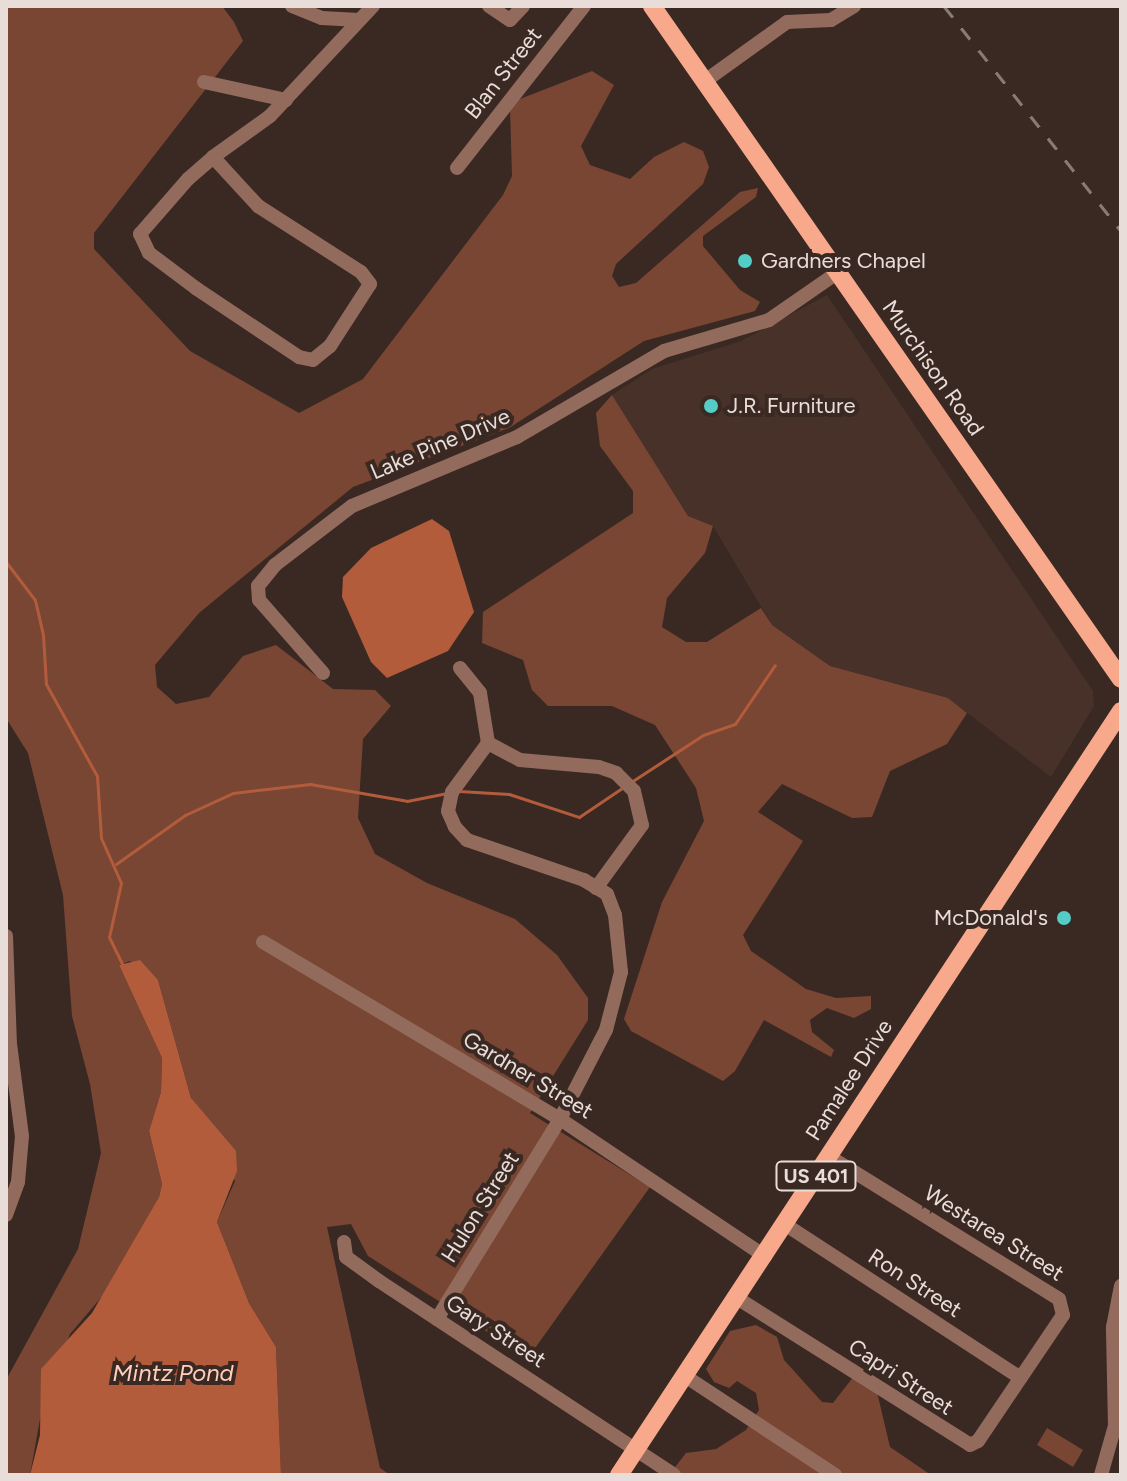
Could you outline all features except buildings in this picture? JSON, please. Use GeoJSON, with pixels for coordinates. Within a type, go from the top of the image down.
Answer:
{"type":"FeatureCollection","features":[{"type":"Feature","properties":{"kind":"main road","name":"Murchison Road"},"geometry":{"type":"LineString","coordinates":[[652,6],[1121,679]]}},
{"type":"Feature","properties":{"kind":"main road","name":"Pamalee Drive"},"geometry":{"type":"LineString","coordinates":[[619,1475],[1121,711]]}},
{"type":"Feature","properties":{"kind":"street"},"geometry":{"type":"LineString","coordinates":[[292,6],[322,18],[359,20]]}},
{"type":"Feature","properties":{"kind":"street"},"geometry":{"type":"LineString","coordinates":[[213,157],[258,206],[361,272],[370,284],[330,346],[313,360],[299,357],[143,246],[143,227],[213,157],[259,126],[373,6]]}},
{"type":"Feature","properties":{"kind":"street"},"geometry":{"type":"LineString","coordinates":[[489,6],[510,20],[523,6]]}},
{"type":"Feature","properties":{"kind":"street","name":"Blan Street"},"geometry":{"type":"LineString","coordinates":[[457,168],[584,6]]}},
{"type":"Feature","properties":{"kind":"street"},"geometry":{"type":"LineString","coordinates":[[705,81],[787,22],[831,20],[854,6]]}},
{"type":"Feature","properties":{"kind":"street"},"geometry":{"type":"LineString","coordinates":[[204,82],[286,100]]}},
{"type":"Feature","properties":{"kind":"street","name":"Lake Pine Drive"},"geometry":{"type":"LineString","coordinates":[[323,673],[259,600],[258,586],[275,565],[352,506],[517,437],[664,351],[769,320],[837,273]]}},
{"type":"Feature","properties":{"kind":"street"},"geometry":{"type":"LineString","coordinates":[[460,668],[483,702],[488,743],[452,792],[448,811],[455,827],[467,840],[596,888],[642,825],[634,791],[616,773],[599,767],[520,760],[488,743]]}},
{"type":"Feature","properties":{"kind":"street","name":"Hulon Street"},"geometry":{"type":"LineString","coordinates":[[437,1319],[560,1119],[606,1030],[621,972],[615,915],[607,894],[596,888]]}},
{"type":"Feature","properties":{"kind":"street"},"geometry":{"type":"LineString","coordinates":[[6,936],[11,1088],[21,1162],[6,1215]]}},
{"type":"Feature","properties":{"kind":"street","name":"Gardner Street"},"geometry":{"type":"LineString","coordinates":[[263,942],[560,1119],[765,1256]]}},
{"type":"Feature","properties":{"kind":"street","name":"Westarea Street"},"geometry":{"type":"LineString","coordinates":[[828,1156],[1059,1299],[1063,1315],[1021,1378]]}},
{"type":"Feature","properties":{"kind":"street","name":"Ron Street"},"geometry":{"type":"LineString","coordinates":[[786,1225],[1021,1378]]}},
{"type":"Feature","properties":{"kind":"street","name":"Gary Street"},"geometry":{"type":"LineString","coordinates":[[344,1242],[346,1257],[674,1475]]}},
{"type":"Feature","properties":{"kind":"street"},"geometry":{"type":"LineString","coordinates":[[1101,1475],[1115,1426],[1113,1327],[1121,1286]]}},
{"type":"Feature","properties":{"kind":"street","name":"Capri Street"},"geometry":{"type":"LineString","coordinates":[[737,1298],[970,1445],[1021,1378]]}},
{"type":"Feature","properties":{"kind":"street"},"geometry":{"type":"LineString","coordinates":[[685,1376],[835,1475]]}},
{"type":"Feature","properties":{"kind":"shaded area"},"geometry":{"type":"Polygon","coordinates":[[[6,6],[222,6],[234,22],[243,41],[94,233],[94,249],[190,351],[299,413],[363,379],[503,195],[512,176],[510,109],[520,99],[592,71],[614,85],[581,146],[590,165],[630,179],[654,157],[684,142],[703,151],[709,167],[703,184],[616,264],[612,276],[619,287],[636,283],[740,192],[758,188],[756,197],[703,236],[703,246],[740,290],[760,302],[755,311],[644,341],[509,428],[353,487],[199,613],[155,665],[157,687],[176,704],[209,697],[243,656],[276,645],[333,689],[375,690],[391,706],[363,739],[358,818],[375,854],[427,883],[515,919],[557,955],[588,998],[588,1020],[530,1113],[650,1187],[528,1358],[368,1256],[351,1224],[327,1227],[380,1468],[390,1475],[281,1475],[276,1347],[249,1303],[217,1222],[235,1181],[191,1098],[158,980],[130,961],[119,965],[162,1058],[161,1092],[149,1131],[162,1184],[159,1197],[105,1293],[70,1334],[40,1419],[30,1475],[6,1475],[6,1380],[78,1249],[101,1153],[90,1084],[72,1016],[63,895],[28,753],[6,718],[6,6]]]}},
{"type":"Feature","properties":{"kind":"shaded area"},"geometry":{"type":"Polygon","coordinates":[[[827,295],[1093,691],[1094,706],[1051,777],[948,698],[830,666],[772,625],[713,526],[688,516],[612,395],[652,369],[741,341],[827,295]]]}},
{"type":"Feature","properties":{"kind":"shaded area"},"geometry":{"type":"Polygon","coordinates":[[[612,395],[688,516],[713,526],[705,553],[667,598],[662,627],[686,642],[707,642],[761,608],[772,625],[830,666],[948,698],[967,713],[947,744],[890,771],[872,817],[852,818],[782,784],[758,812],[803,841],[743,935],[751,951],[806,989],[836,998],[871,996],[871,1009],[854,1018],[827,1008],[810,1020],[812,1032],[834,1050],[831,1057],[764,1020],[735,1071],[723,1081],[631,1031],[624,1019],[662,902],[704,821],[696,788],[655,725],[612,706],[548,706],[532,690],[523,660],[482,643],[483,612],[633,513],[633,491],[600,446],[596,413],[612,395]]]}},
{"type":"Feature","properties":{"kind":"shaded area"},"geometry":{"type":"Polygon","coordinates":[[[756,1325],[777,1337],[784,1360],[822,1402],[833,1403],[854,1376],[877,1392],[890,1447],[931,1475],[669,1475],[686,1453],[716,1449],[746,1430],[759,1410],[756,1393],[737,1381],[729,1388],[714,1382],[706,1369],[730,1331],[756,1325]]]}},
{"type":"Feature","properties":{"kind":"shaded area"},"geometry":{"type":"Polygon","coordinates":[[[1047,1428],[1083,1450],[1073,1467],[1037,1445],[1047,1428]]]}},
{"type":"Feature","properties":{"kind":"water"},"geometry":{"type":"Polygon","coordinates":[[[432,519],[449,531],[474,612],[448,651],[387,678],[371,662],[342,597],[343,577],[371,548],[432,519]]]}},
{"type":"Feature","properties":{"kind":"water","name":"Mintz Pond"},"geometry":{"type":"Polygon","coordinates":[[[140,960],[158,980],[191,1098],[236,1151],[237,1171],[217,1222],[249,1303],[276,1347],[281,1475],[30,1475],[40,1435],[41,1369],[92,1313],[159,1197],[162,1184],[149,1131],[161,1092],[162,1058],[119,965],[140,960]]]}},
{"type":"Feature","properties":{"kind":"waterway"},"geometry":{"type":"LineString","coordinates":[[6,562],[35,600],[43,635],[46,684],[97,776],[101,838],[121,883],[109,937],[123,966]]}},
{"type":"Feature","properties":{"kind":"waterway"},"geometry":{"type":"LineString","coordinates":[[631,782],[703,735],[735,724],[775,665]]}},
{"type":"Feature","properties":{"kind":"waterway"},"geometry":{"type":"LineString","coordinates":[[116,864],[185,815],[233,793],[310,784],[407,801],[447,793]]}},
{"type":"Feature","properties":{"kind":"waterway"},"geometry":{"type":"LineString","coordinates":[[459,791],[509,794],[579,817],[625,786]]}},
{"type":"Feature","properties":{"kind":"railway"},"geometry":{"type":"LineString","coordinates":[[944,6],[1121,231]]}},
{"type":"Feature","properties":{"kind":"place","name":"Gardners Chapel"},"geometry":{"type":"Point","coordinates":[745,261]}},
{"type":"Feature","properties":{"kind":"place","name":"J.R. Furniture"},"geometry":{"type":"Point","coordinates":[711,406]}},
{"type":"Feature","properties":{"kind":"place","name":"McDonald's"},"geometry":{"type":"Point","coordinates":[1064,918]}}]}
